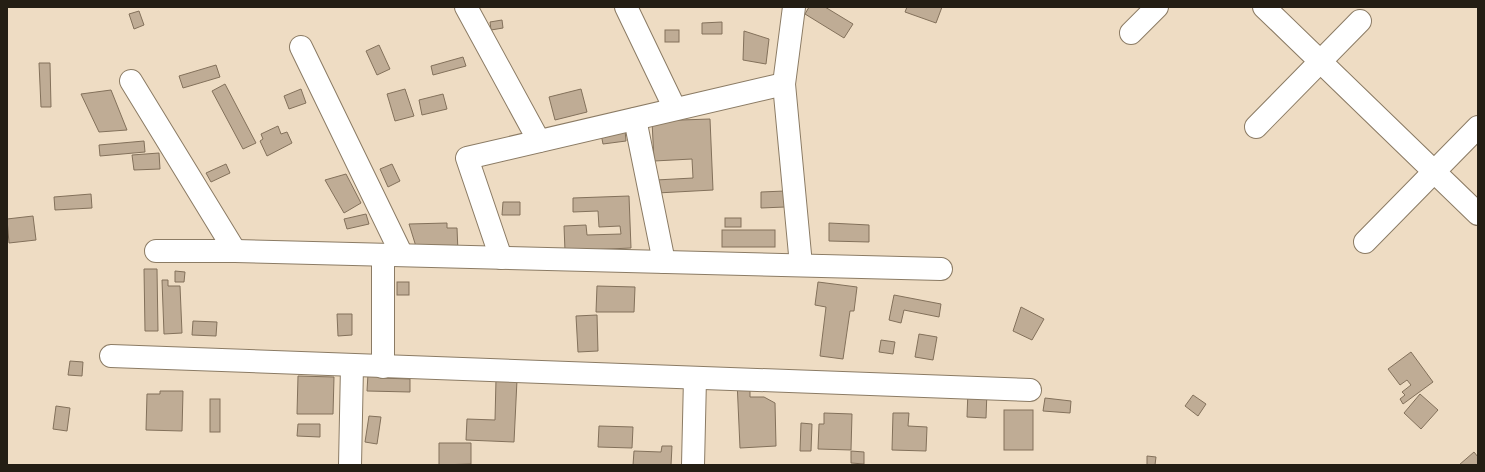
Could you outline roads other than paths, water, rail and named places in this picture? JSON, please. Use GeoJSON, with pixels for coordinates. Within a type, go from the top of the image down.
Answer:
{"type":"FeatureCollection","features":[{"type":"Feature","properties":{"kind":"street"},"geometry":{"type":"LineString","coordinates":[[466,7],[539,141]]}},
{"type":"Feature","properties":{"kind":"street"},"geometry":{"type":"LineString","coordinates":[[626,7],[675,110]]}},
{"type":"Feature","properties":{"kind":"street"},"geometry":{"type":"LineString","coordinates":[[794,7],[784,84],[801,265]]}},
{"type":"Feature","properties":{"kind":"street"},"geometry":{"type":"LineString","coordinates":[[1131,34],[1157,7]]}},
{"type":"Feature","properties":{"kind":"street"},"geometry":{"type":"LineString","coordinates":[[1264,7],[1478,214]]}},
{"type":"Feature","properties":{"kind":"street"},"geometry":{"type":"LineString","coordinates":[[1256,127],[1360,21]]}},
{"type":"Feature","properties":{"kind":"street"},"geometry":{"type":"LineString","coordinates":[[301,47],[393,255],[383,367]]}},
{"type":"Feature","properties":{"kind":"street"},"geometry":{"type":"LineString","coordinates":[[131,81],[236,251]]}},
{"type":"Feature","properties":{"kind":"street"},"geometry":{"type":"LineString","coordinates":[[500,258],[467,158],[784,84]]}},
{"type":"Feature","properties":{"kind":"street"},"geometry":{"type":"LineString","coordinates":[[635,119],[664,262]]}},
{"type":"Feature","properties":{"kind":"street"},"geometry":{"type":"LineString","coordinates":[[1365,242],[1478,127]]}},
{"type":"Feature","properties":{"kind":"street"},"geometry":{"type":"LineString","coordinates":[[156,250],[941,269]]}},
{"type":"Feature","properties":{"kind":"street"},"geometry":{"type":"LineString","coordinates":[[111,356],[1030,390]]}},
{"type":"Feature","properties":{"kind":"street"},"geometry":{"type":"LineString","coordinates":[[350,465],[352,366]]}},
{"type":"Feature","properties":{"kind":"street"},"geometry":{"type":"LineString","coordinates":[[693,465],[695,378]]}}]}
